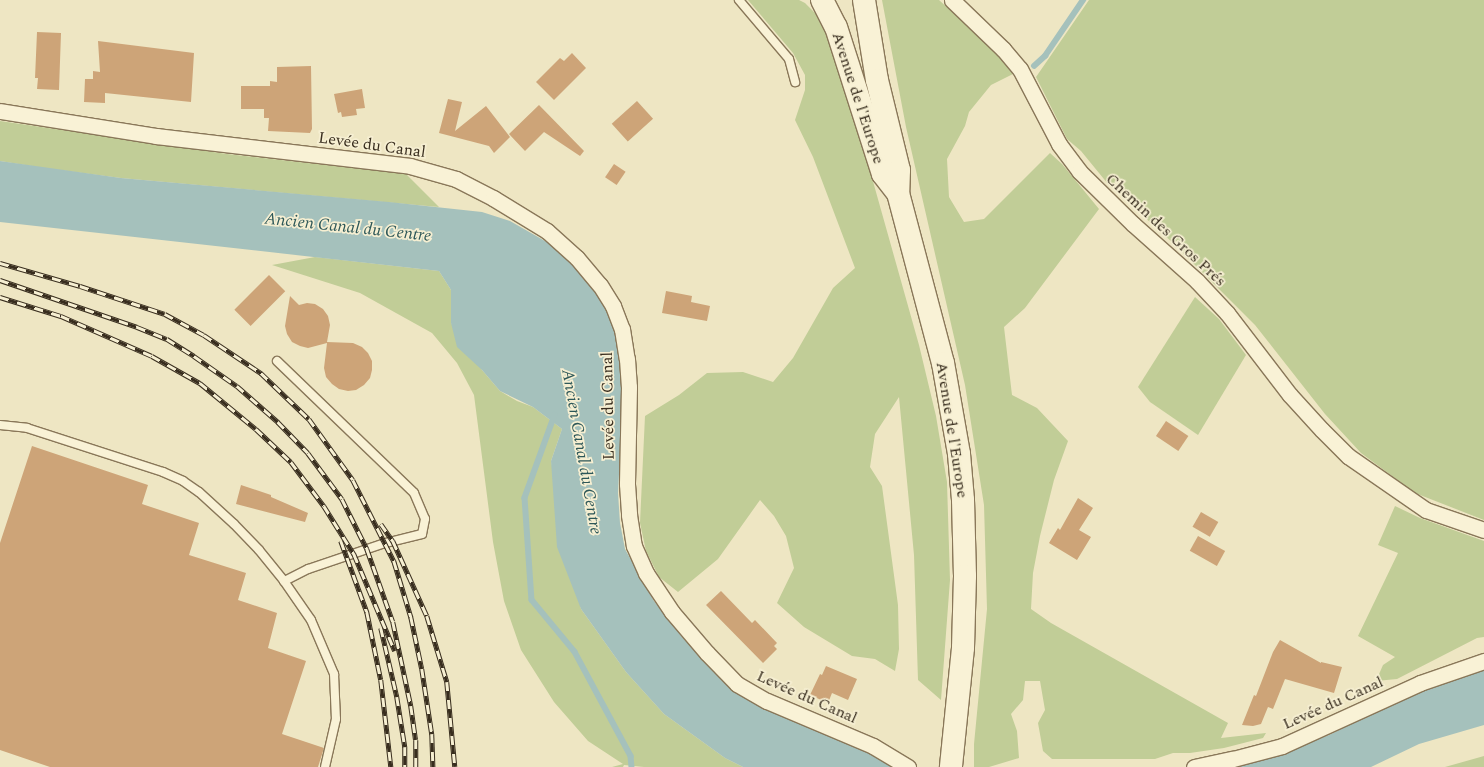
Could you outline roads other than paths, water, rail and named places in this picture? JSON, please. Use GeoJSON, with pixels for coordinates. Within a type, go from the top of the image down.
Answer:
{"type":"FeatureCollection","features":[{"type":"Feature","properties":{"kind":"main road","name":"Avenue de l'Europe"},"geometry":{"type":"LineString","coordinates":[[822,0],[838,34],[883,174],[898,193]]}},
{"type":"Feature","properties":{"kind":"main road","name":"Avenue de l'Europe"},"geometry":{"type":"LineString","coordinates":[[864,0],[877,80],[899,170],[898,193],[943,363],[953,414],[963,493],[966,576],[963,648],[951,767]]}},
{"type":"Feature","properties":{"kind":"street","name":"Chemin des Gros Prés"},"geometry":{"type":"LineString","coordinates":[[952,0],[1003,49],[1020,69],[1059,144],[1079,171],[1133,224],[1197,281],[1226,313],[1290,395],[1348,456],[1426,510],[1484,530]]}},
{"type":"Feature","properties":{"kind":"street","name":"Levée du Canal"},"geometry":{"type":"LineString","coordinates":[[0,111],[156,136],[410,166],[456,179],[493,198],[547,231],[577,258],[600,285],[613,306],[622,329],[627,359],[627,484],[634,546],[646,573],[672,612],[707,653],[737,684],[767,701],[873,746],[908,767]]}},
{"type":"Feature","properties":{"kind":"street","name":"Levée du Canal"},"geometry":{"type":"LineString","coordinates":[[1194,767],[1233,760],[1282,746],[1420,683],[1484,661]]}},
{"type":"Feature","properties":{"kind":"lane"},"geometry":{"type":"LineString","coordinates":[[739,0],[789,58],[795,82]]}},
{"type":"Feature","properties":{"kind":"lane"},"geometry":{"type":"LineString","coordinates":[[277,360],[414,493],[425,519],[422,534],[385,543],[308,569],[284,581]]}},
{"type":"Feature","properties":{"kind":"lane"},"geometry":{"type":"LineString","coordinates":[[0,425],[27,428],[163,472],[183,481],[199,492],[234,524],[259,550],[284,581],[311,620],[334,674],[336,719],[325,767]]}},
{"type":"Feature","properties":{"kind":"water","name":"Ancien Canal du Centre"},"geometry":{"type":"Polygon","coordinates":[[[0,161],[121,178],[389,202],[482,212],[510,221],[552,245],[590,283],[608,310],[622,350],[621,436],[618,493],[620,523],[625,549],[654,601],[682,637],[727,685],[759,706],[834,735],[894,767],[743,767],[725,758],[664,714],[626,672],[581,609],[557,547],[551,461],[562,429],[533,407],[500,391],[482,370],[457,347],[451,323],[451,290],[439,271],[0,222],[0,161]]]}},
{"type":"Feature","properties":{"kind":"water"},"geometry":{"type":"Polygon","coordinates":[[[1484,667],[1484,725],[1419,744],[1371,767],[1227,767],[1282,752],[1329,735],[1427,687],[1484,667]]]}},
{"type":"Feature","properties":{"kind":"waterway"},"geometry":{"type":"LineString","coordinates":[[1034,66],[1045,56],[1083,0]]}},
{"type":"Feature","properties":{"kind":"waterway"},"geometry":{"type":"LineString","coordinates":[[555,415],[525,498],[532,600],[575,652],[631,756],[632,767]]}},
{"type":"Feature","properties":{"kind":"railway"},"geometry":{"type":"LineString","coordinates":[[0,263],[80,286],[165,314],[204,335],[261,373],[309,419],[353,480],[394,561],[411,617],[422,669],[432,734],[433,767]]}},
{"type":"Feature","properties":{"kind":"railway"},"geometry":{"type":"LineString","coordinates":[[0,280],[137,327],[167,339],[237,386],[278,422],[308,453],[342,499],[367,549],[393,622],[411,706],[416,740],[416,767]]}},
{"type":"Feature","properties":{"kind":"railway"},"geometry":{"type":"LineString","coordinates":[[0,297],[61,316],[152,356],[200,383],[256,429],[291,462],[324,506],[354,554],[395,651]]}},
{"type":"Feature","properties":{"kind":"railway"},"geometry":{"type":"LineString","coordinates":[[381,524],[393,541],[427,616],[447,682],[455,767]]}},
{"type":"Feature","properties":{"kind":"railway"},"geometry":{"type":"LineString","coordinates":[[341,541],[367,612],[381,680],[391,767]]}},
{"type":"Feature","properties":{"kind":"railway"},"geometry":{"type":"LineString","coordinates":[[381,628],[397,697],[405,747],[405,767]]}}]}
